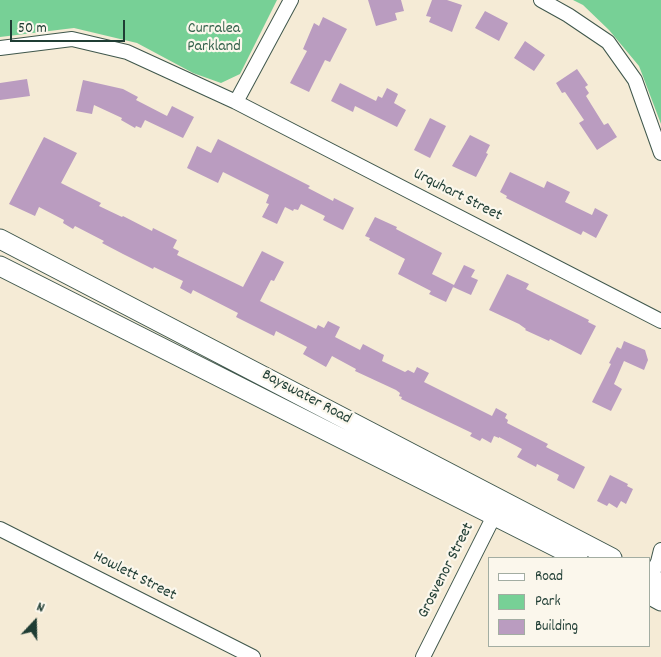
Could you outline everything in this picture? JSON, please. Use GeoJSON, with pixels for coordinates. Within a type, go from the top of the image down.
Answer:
{"type":"FeatureCollection","features":[{"type":"Feature","properties":{"kind":"main road","name":"Bayswater Road"},"geometry":{"type":"LineString","coordinates":[[0,239],[498,508],[576,557]]}},
{"type":"Feature","properties":{"kind":"main road","name":"Bayswater Road"},"geometry":{"type":"LineString","coordinates":[[0,266],[498,508],[610,557]]}},
{"type":"Feature","properties":{"kind":"street"},"geometry":{"type":"LineString","coordinates":[[236,102],[290,0]]}},
{"type":"Feature","properties":{"kind":"street"},"geometry":{"type":"LineString","coordinates":[[541,0],[568,15],[608,42],[636,80],[661,153]]}},
{"type":"Feature","properties":{"kind":"street","name":"Urquhart Street"},"geometry":{"type":"LineString","coordinates":[[0,48],[72,39],[127,52],[236,102],[661,321]]}},
{"type":"Feature","properties":{"kind":"street","name":"Grosvenor Street"},"geometry":{"type":"LineString","coordinates":[[423,657],[498,508]]}},
{"type":"Feature","properties":{"kind":"street","name":"Howlett Street"},"geometry":{"type":"LineString","coordinates":[[0,529],[253,657]]}},
{"type":"Feature","properties":{"kind":"street"},"geometry":{"type":"LineString","coordinates":[[651,575],[658,562],[661,550]]}},
{"type":"Feature","properties":{"kind":"green space","name":"Curralea Parkland"},"geometry":{"type":"Polygon","coordinates":[[[0,0],[277,0],[240,74],[221,83],[193,73],[137,43],[74,28],[0,37],[0,0]]]}},
{"type":"Feature","properties":{"kind":"green space"},"geometry":{"type":"Polygon","coordinates":[[[573,0],[661,0],[661,124],[639,66],[609,30],[583,5],[573,0]]]}},
{"type":"Feature","properties":{"kind":"building"},"geometry":{"type":"Polygon","coordinates":[[[368,0],[401,0],[404,11],[395,13],[397,20],[376,26],[368,0]]]}},
{"type":"Feature","properties":{"kind":"building"},"geometry":{"type":"Polygon","coordinates":[[[432,0],[447,0],[462,5],[452,32],[429,22],[431,17],[426,16],[432,0]]]}},
{"type":"Feature","properties":{"kind":"building"},"geometry":{"type":"Polygon","coordinates":[[[485,11],[508,23],[499,41],[475,28],[485,11]]]}},
{"type":"Feature","properties":{"kind":"building"},"geometry":{"type":"Polygon","coordinates":[[[323,17],[347,29],[330,62],[325,60],[309,92],[290,83],[307,51],[303,49],[314,23],[319,26],[323,17]]]}},
{"type":"Feature","properties":{"kind":"building"},"geometry":{"type":"Polygon","coordinates":[[[525,41],[545,55],[534,71],[514,58],[525,41]]]}},
{"type":"Feature","properties":{"kind":"building"},"geometry":{"type":"Polygon","coordinates":[[[577,69],[588,85],[585,87],[589,93],[586,96],[604,125],[608,123],[617,137],[597,150],[579,123],[584,120],[565,92],[562,93],[556,83],[577,69]]]}},
{"type":"Feature","properties":{"kind":"building"},"geometry":{"type":"Polygon","coordinates":[[[27,79],[30,96],[0,100],[0,83],[27,79]]]}},
{"type":"Feature","properties":{"kind":"building"},"geometry":{"type":"Polygon","coordinates":[[[83,80],[123,89],[138,97],[136,100],[167,116],[172,106],[194,117],[183,138],[145,120],[141,128],[136,126],[135,128],[121,120],[122,118],[94,105],[92,114],[76,111],[83,80]]]}},
{"type":"Feature","properties":{"kind":"building"},"geometry":{"type":"Polygon","coordinates":[[[340,83],[376,101],[378,96],[382,98],[387,88],[398,94],[394,103],[406,110],[397,127],[355,106],[353,112],[331,101],[340,83]]]}},
{"type":"Feature","properties":{"kind":"building"},"geometry":{"type":"Polygon","coordinates":[[[430,118],[446,126],[430,158],[414,150],[430,118]]]}},
{"type":"Feature","properties":{"kind":"building"},"geometry":{"type":"Polygon","coordinates":[[[470,135],[490,145],[486,153],[488,154],[476,177],[452,166],[470,135]]]}},
{"type":"Feature","properties":{"kind":"building"},"geometry":{"type":"Polygon","coordinates":[[[44,137],[77,153],[61,183],[101,203],[99,206],[152,231],[153,228],[177,240],[173,248],[179,251],[177,255],[243,287],[262,251],[284,262],[274,281],[271,280],[260,301],[316,329],[318,325],[324,328],[328,321],[340,327],[335,337],[360,350],[363,344],[384,355],[382,361],[405,372],[408,370],[414,373],[417,367],[429,373],[424,382],[492,416],[496,408],[507,414],[505,418],[508,420],[507,423],[548,444],[546,447],[585,467],[574,489],[557,480],[559,475],[537,464],[536,467],[517,457],[522,449],[499,437],[494,436],[491,443],[482,438],[480,441],[470,436],[472,433],[401,399],[400,393],[396,390],[355,371],[356,369],[332,356],[326,367],[303,354],[307,347],[276,331],[274,336],[236,317],[238,313],[193,290],[191,294],[180,288],[183,281],[123,254],[102,243],[104,241],[75,226],[73,229],[63,223],[64,220],[39,207],[35,216],[9,204],[44,137]]]}},
{"type":"Feature","properties":{"kind":"building"},"geometry":{"type":"Polygon","coordinates":[[[218,139],[310,186],[308,188],[333,201],[334,198],[354,208],[343,230],[323,220],[325,216],[301,204],[298,210],[294,209],[293,211],[285,207],[277,224],[262,217],[269,204],[266,203],[269,195],[223,172],[218,183],[187,168],[197,146],[211,153],[218,139]]]}},
{"type":"Feature","properties":{"kind":"building"},"geometry":{"type":"Polygon","coordinates":[[[510,172],[544,188],[547,181],[570,192],[565,202],[592,215],[595,208],[608,215],[596,238],[583,231],[581,235],[506,198],[507,196],[500,192],[510,172]]]}},
{"type":"Feature","properties":{"kind":"building"},"geometry":{"type":"Polygon","coordinates":[[[375,217],[397,227],[396,229],[442,253],[432,274],[454,285],[446,302],[429,294],[431,291],[398,274],[405,259],[365,236],[375,217]]]}},
{"type":"Feature","properties":{"kind":"building"},"geometry":{"type":"Polygon","coordinates":[[[464,265],[475,270],[471,277],[478,280],[471,295],[453,287],[464,265]]]}},
{"type":"Feature","properties":{"kind":"building"},"geometry":{"type":"Polygon","coordinates":[[[507,274],[529,284],[526,289],[589,320],[588,322],[596,326],[581,355],[550,339],[549,341],[525,330],[519,324],[489,310],[507,274]]]}},
{"type":"Feature","properties":{"kind":"building"},"geometry":{"type":"Polygon","coordinates":[[[624,341],[645,350],[648,360],[644,370],[624,361],[614,384],[622,389],[611,411],[592,402],[611,364],[609,363],[617,347],[621,349],[624,341]]]}},
{"type":"Feature","properties":{"kind":"building"},"geometry":{"type":"Polygon","coordinates":[[[610,475],[628,484],[627,486],[633,489],[626,504],[621,501],[617,508],[609,503],[607,506],[597,501],[610,475]]]}}]}
